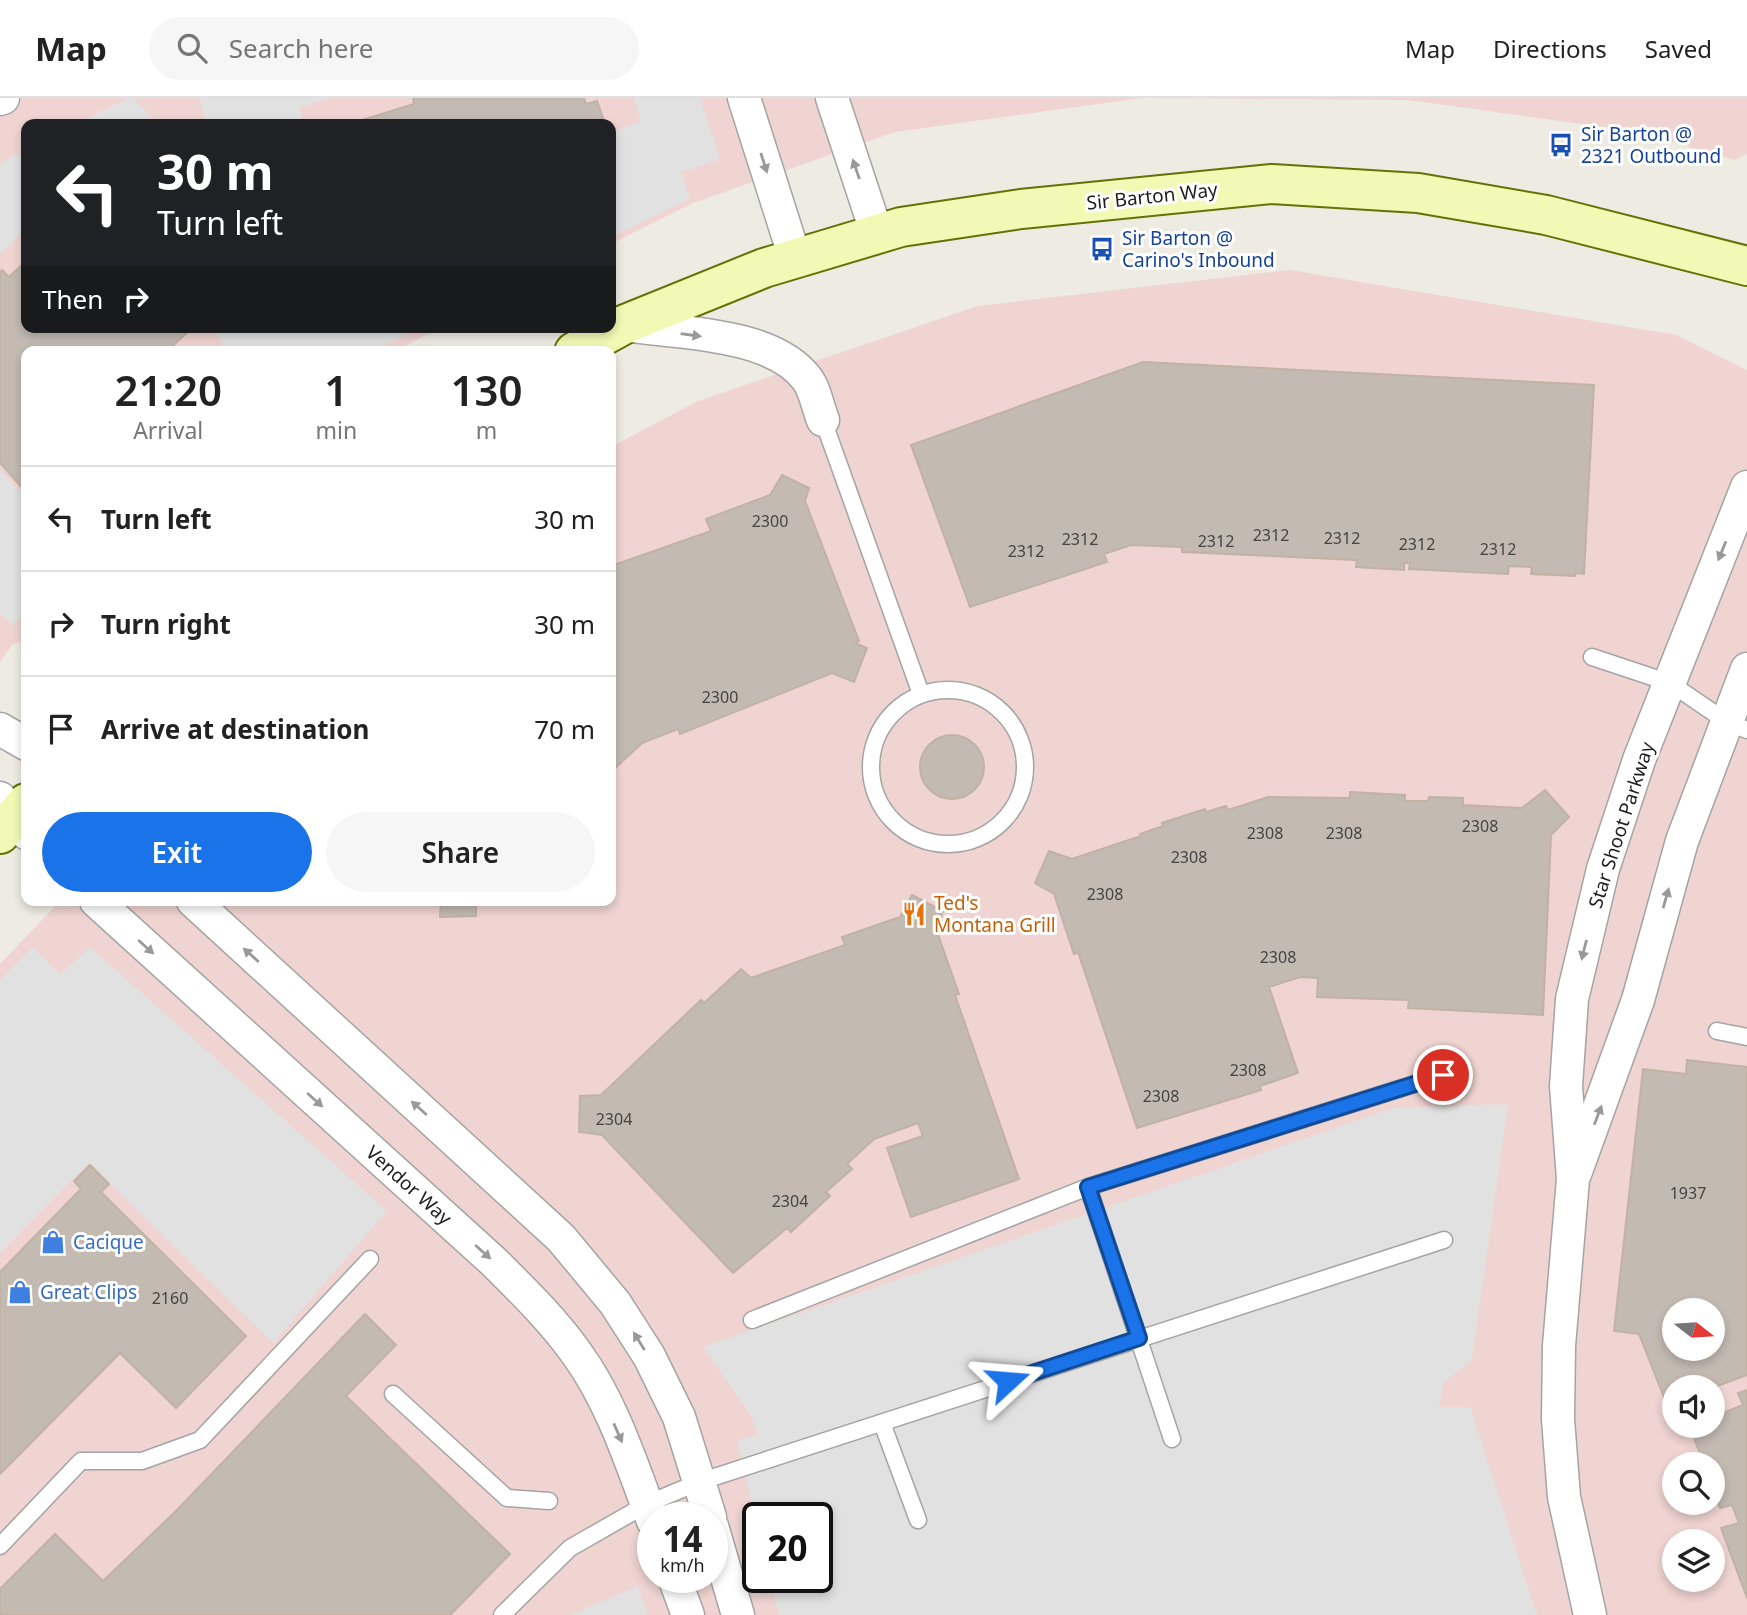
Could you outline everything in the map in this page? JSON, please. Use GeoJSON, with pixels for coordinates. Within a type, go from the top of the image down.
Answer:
{"type":"FeatureCollection","features":[{"type":"Feature","properties":{"kind":"main road","name":"Sir Barton Way"},"geometry":{"type":"LineString","coordinates":[[616,329],[795,258],[901,227],[1021,209],[1272,184],[1418,193],[1546,215],[1747,266]]}},
{"type":"Feature","properties":{"kind":"main road","name":"Sir Barton Way"},"geometry":{"type":"LineString","coordinates":[[584,346],[608,333]]}},
{"type":"Feature","properties":{"kind":"street"},"geometry":{"type":"LineString","coordinates":[[744,98],[795,258]]}},
{"type":"Feature","properties":{"kind":"street"},"geometry":{"type":"LineString","coordinates":[[831,98],[877,234]]}},
{"type":"Feature","properties":{"kind":"street"},"geometry":{"type":"LineString","coordinates":[[623,325],[752,343],[776,353],[808,379],[822,420]]}},
{"type":"Feature","properties":{"kind":"street","name":"Star Shoot Parkway"},"geometry":{"type":"LineString","coordinates":[[1590,1615],[1564,1497],[1558,1419],[1559,1346],[1573,1178],[1566,1086],[1572,999],[1603,869],[1639,760],[1747,487]]}},
{"type":"Feature","properties":{"kind":"street","name":"Star Shoot Parkway"},"geometry":{"type":"LineString","coordinates":[[1573,1178],[1638,1000],[1682,841],[1737,726],[1747,668]]}},
{"type":"Feature","properties":{"kind":"street"},"geometry":{"type":"LineString","coordinates":[[0,729],[21,741]]}},
{"type":"Feature","properties":{"kind":"street","name":"Vendor Way"},"geometry":{"type":"LineString","coordinates":[[102,906],[494,1262],[540,1308],[579,1355],[610,1413],[646,1502]]}},
{"type":"Feature","properties":{"kind":"street"},"geometry":{"type":"LineString","coordinates":[[198,906],[561,1238],[615,1303],[649,1356],[679,1417],[705,1502]]}},
{"type":"Feature","properties":{"kind":"street"},"geometry":{"type":"LineString","coordinates":[[728,1580],[738,1615]]}},
{"type":"Feature","properties":{"kind":"street"},"geometry":{"type":"LineString","coordinates":[[680,1593],[688,1615]]}},
{"type":"Feature","properties":{"kind":"lane"},"geometry":{"type":"LineString","coordinates":[[822,420],[921,694]]}},
{"type":"Feature","properties":{"kind":"lane"},"geometry":{"type":"LineString","coordinates":[[1592,657],[1670,683],[1737,726]]}},
{"type":"Feature","properties":{"kind":"lane"},"geometry":{"type":"LineString","coordinates":[[939,690],[973,694],[993,705],[1010,721],[1021,742],[1025,765],[1022,789],[1012,810],[999,825],[984,836],[956,844],[929,842],[893,822],[879,803],[872,781],[871,757],[878,734],[904,704],[921,694],[939,690]]}},
{"type":"Feature","properties":{"kind":"lane"},"geometry":{"type":"LineString","coordinates":[[1717,1031],[1747,1037]]}},
{"type":"Feature","properties":{"kind":"lane"},"geometry":{"type":"LineString","coordinates":[[752,1320],[1088,1187],[1443,1075],[1453,1077],[1457,1084]]}},
{"type":"Feature","properties":{"kind":"lane"},"geometry":{"type":"LineString","coordinates":[[1088,1187],[1172,1439]]}},
{"type":"Feature","properties":{"kind":"lane"},"geometry":{"type":"LineString","coordinates":[[666,1502],[699,1482],[1444,1240]]}},
{"type":"Feature","properties":{"kind":"lane"},"geometry":{"type":"LineString","coordinates":[[0,1546],[81,1461],[142,1461],[200,1440],[370,1259]]}},
{"type":"Feature","properties":{"kind":"lane"},"geometry":{"type":"LineString","coordinates":[[393,1394],[507,1498],[549,1501]]}},
{"type":"Feature","properties":{"kind":"lane"},"geometry":{"type":"LineString","coordinates":[[882,1423],[918,1520]]}},
{"type":"Feature","properties":{"kind":"lane"},"geometry":{"type":"LineString","coordinates":[[502,1615],[570,1548],[637,1518]]}},
{"type":"Feature","properties":{"kind":"shaded area"},"geometry":{"type":"Polygon","coordinates":[[[0,98],[1142,98],[895,132],[693,203],[616,242],[616,119],[21,119],[21,333],[430,333],[405,346],[21,346],[21,642],[13,644],[0,662],[0,98]]]}},
{"type":"Feature","properties":{"kind":"shaded area"},"geometry":{"type":"Polygon","coordinates":[[[133,98],[153,119],[86,119],[133,98]]]}},
{"type":"Feature","properties":{"kind":"shaded area"},"geometry":{"type":"Polygon","coordinates":[[[199,98],[330,98],[299,108],[302,119],[205,119],[199,98]]]}},
{"type":"Feature","properties":{"kind":"shaded area"},"geometry":{"type":"Polygon","coordinates":[[[634,98],[700,98],[720,159],[681,172],[690,199],[616,235],[616,130],[641,122],[634,98]]]}},
{"type":"Feature","properties":{"kind":"shaded area"},"geometry":{"type":"Polygon","coordinates":[[[1142,98],[1747,98],[1747,154],[1735,160],[1639,132],[1408,100],[1142,98]]]}},
{"type":"Feature","properties":{"kind":"shaded area"},"geometry":{"type":"Polygon","coordinates":[[[21,152],[21,234],[0,254],[0,163],[21,152]]]}},
{"type":"Feature","properties":{"kind":"shaded area"},"geometry":{"type":"Polygon","coordinates":[[[1290,270],[1676,335],[1747,370],[1747,1615],[0,1615],[0,964],[55,906],[616,906],[616,444],[698,401],[978,306],[1290,270]]]}},
{"type":"Feature","properties":{"kind":"shaded area"},"geometry":{"type":"Polygon","coordinates":[[[215,333],[409,333],[383,346],[219,346],[223,342],[215,333]]]}},
{"type":"Feature","properties":{"kind":"shaded area"},"geometry":{"type":"Polygon","coordinates":[[[0,470],[21,492],[21,616],[12,626],[0,613],[0,470]]]}},
{"type":"Feature","properties":{"kind":"shaded area"},"geometry":{"type":"Polygon","coordinates":[[[33,947],[60,975],[90,947],[387,1211],[273,1343],[89,1163],[0,1253],[0,980],[33,947]]]}},
{"type":"Feature","properties":{"kind":"shaded area"},"geometry":{"type":"Polygon","coordinates":[[[1508,1104],[1472,1360],[1444,1382],[1439,1407],[1470,1407],[1537,1615],[779,1615],[774,1593],[833,1593],[833,1502],[752,1502],[737,1440],[758,1435],[751,1416],[703,1347],[1393,1108],[1508,1104]]]}},
{"type":"Feature","properties":{"kind":"shaded area"},"geometry":{"type":"Polygon","coordinates":[[[637,1586],[637,1593],[640,1593],[648,1615],[571,1615],[637,1586]]]}},
{"type":"Feature","properties":{"kind":"building"},"geometry":{"type":"Polygon","coordinates":[[[413,98],[584,98],[586,104],[597,101],[603,119],[365,119],[414,104],[413,98]]]}},
{"type":"Feature","properties":{"kind":"building"},"geometry":{"type":"Polygon","coordinates":[[[21,266],[21,333],[187,333],[173,346],[21,346],[21,486],[0,463],[0,272],[2,270],[9,277],[21,266]]]}},
{"type":"Feature","properties":{"kind":"building"},"geometry":{"type":"Polygon","coordinates":[[[1143,362],[1594,385],[1584,574],[1531,574],[1532,567],[1509,566],[1508,574],[1409,569],[1410,563],[1404,563],[1404,570],[1356,567],[1357,560],[1182,552],[1182,547],[1131,545],[1104,554],[1107,562],[970,607],[911,445],[1143,362]]]}},
{"type":"Feature","properties":{"kind":"building"},"geometry":{"type":"Polygon","coordinates":[[[782,475],[809,488],[805,501],[859,641],[855,643],[867,648],[854,682],[832,673],[680,734],[678,729],[642,743],[616,767],[616,564],[711,531],[706,519],[770,495],[782,475]]]}},
{"type":"Feature","properties":{"kind":"building"},"geometry":{"type":"Polygon","coordinates":[[[952,735],[975,744],[984,767],[975,790],[952,799],[929,790],[920,767],[929,744],[952,735]]]}},
{"type":"Feature","properties":{"kind":"building"},"geometry":{"type":"Polygon","coordinates":[[[1545,790],[1569,817],[1551,835],[1543,1015],[1408,1008],[1409,1000],[1317,997],[1318,978],[1300,977],[1269,987],[1298,1073],[1260,1086],[1261,1090],[1137,1128],[1078,952],[1074,954],[1054,894],[1035,883],[1049,851],[1072,859],[1141,836],[1140,834],[1163,826],[1162,823],[1205,809],[1206,812],[1226,806],[1228,810],[1268,797],[1350,798],[1350,792],[1405,795],[1405,801],[1428,801],[1429,797],[1463,798],[1463,805],[1522,808],[1545,790]]]}},
{"type":"Feature","properties":{"kind":"building"},"geometry":{"type":"Polygon","coordinates":[[[912,895],[943,911],[936,929],[959,994],[955,995],[1019,1179],[911,1217],[887,1148],[923,1136],[918,1123],[874,1139],[847,1164],[852,1169],[826,1192],[830,1196],[791,1232],[787,1228],[733,1273],[602,1135],[579,1132],[580,1096],[601,1095],[701,1000],[704,1003],[741,969],[751,978],[845,945],[842,937],[900,917],[912,895]]]}},
{"type":"Feature","properties":{"kind":"building"},"geometry":{"type":"Polygon","coordinates":[[[441,906],[476,906],[476,916],[440,917],[441,906]]]}},
{"type":"Feature","properties":{"kind":"building"},"geometry":{"type":"Polygon","coordinates":[[[1687,1060],[1747,1067],[1747,1375],[1725,1383],[1725,1375],[1662,1375],[1662,1392],[1639,1334],[1614,1331],[1643,1069],[1686,1074],[1687,1060]]]}},
{"type":"Feature","properties":{"kind":"building"},"geometry":{"type":"Polygon","coordinates":[[[90,1165],[109,1184],[101,1192],[246,1336],[176,1408],[120,1353],[0,1474],[0,1272],[81,1189],[74,1181],[90,1165]]]}},
{"type":"Feature","properties":{"kind":"building"},"geometry":{"type":"Polygon","coordinates":[[[365,1314],[396,1345],[346,1396],[510,1554],[450,1615],[0,1615],[0,1589],[55,1534],[103,1581],[176,1511],[365,1314]]]}},
{"type":"Feature","properties":{"kind":"building"},"geometry":{"type":"Polygon","coordinates":[[[1747,1390],[1747,1598],[1725,1539],[1725,1529],[1721,1528],[1739,1523],[1732,1505],[1725,1507],[1725,1452],[1699,1452],[1694,1438],[1725,1438],[1725,1412],[1743,1405],[1738,1393],[1747,1390]]]}},
{"type":"Feature","properties":{"kind":"place","name":"Sir Barton @ 2321 Outbound"},"geometry":{"type":"Point","coordinates":[1561,145]}},
{"type":"Feature","properties":{"kind":"place","name":"Sir Barton @ Carino's Inbound"},"geometry":{"type":"Point","coordinates":[1102,249]}},
{"type":"Feature","properties":{"kind":"place","name":"Ted's Montana Grill"},"geometry":{"type":"Point","coordinates":[914,914]}},
{"type":"Feature","properties":{"kind":"place","name":"Cacique"},"geometry":{"type":"Point","coordinates":[53,1242]}},
{"type":"Feature","properties":{"kind":"place","name":"Great Clips"},"geometry":{"type":"Point","coordinates":[20,1292]}},
{"type":"Feature","properties":{"kind":"route"},"geometry":{"type":"LineString","coordinates":[[1008,1381],[1139,1338],[1088,1187],[1443,1075]]}}]}
